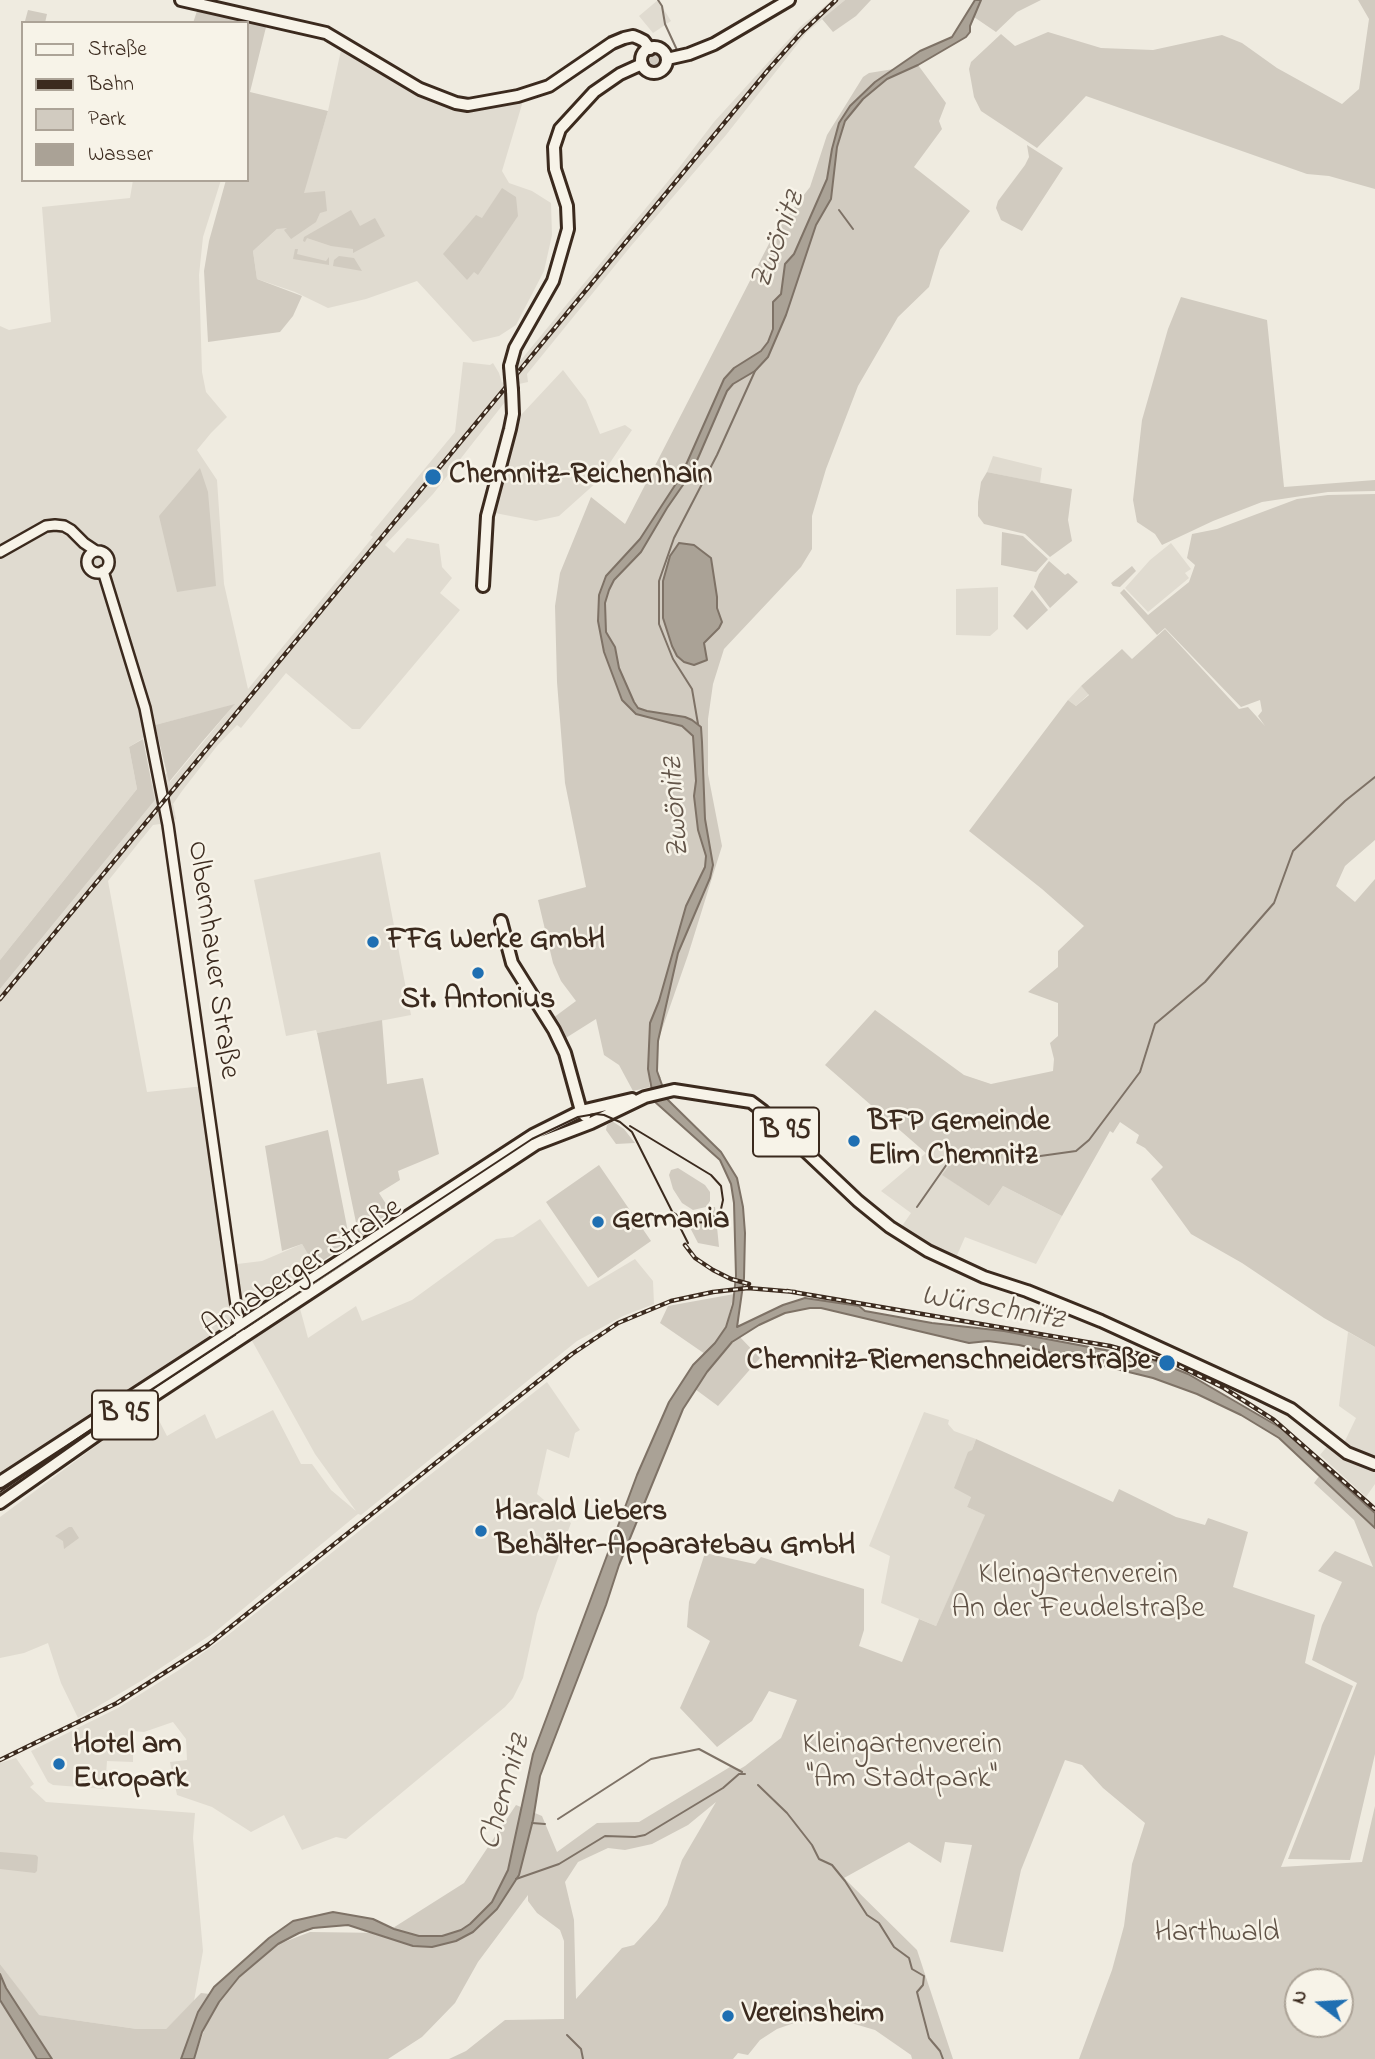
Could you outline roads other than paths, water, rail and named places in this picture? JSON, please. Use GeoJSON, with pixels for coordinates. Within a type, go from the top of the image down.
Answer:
{"type":"FeatureCollection","features":[{"type":"Feature","properties":{"kind":"main road"},"geometry":{"type":"LineString","coordinates":[[181,0],[326,33],[420,89],[468,105],[518,96],[549,86],[612,43],[624,38],[638,38],[650,49]]}},
{"type":"Feature","properties":{"kind":"main road"},"geometry":{"type":"LineString","coordinates":[[667,59],[690,54],[714,44],[789,0]]}},
{"type":"Feature","properties":{"kind":"main road"},"geometry":{"type":"LineString","coordinates":[[650,49],[661,50],[667,59],[665,66],[657,73],[649,72],[642,64],[643,55],[650,49]]}},
{"type":"Feature","properties":{"kind":"main road"},"geometry":{"type":"LineString","coordinates":[[483,586],[487,516],[513,414],[510,366],[515,348],[554,281],[568,229],[567,206],[555,169],[554,147],[560,129],[594,92],[620,74],[642,64]]}},
{"type":"Feature","properties":{"kind":"main road"},"geometry":{"type":"LineString","coordinates":[[501,921],[512,963],[554,1030],[565,1053],[581,1111],[591,1124]]}},
{"type":"Feature","properties":{"kind":"main road","name":"Annaberger Straße"},"geometry":{"type":"LineString","coordinates":[[0,1503],[322,1273],[551,1124],[581,1111],[678,1090],[751,1102],[858,1201],[890,1227],[928,1251],[974,1273],[1101,1321],[1258,1393],[1291,1409],[1347,1452],[1375,1464]]}},
{"type":"Feature","properties":{"kind":"main road","name":"Annaberger Straße"},"geometry":{"type":"LineString","coordinates":[[0,1482],[536,1144],[591,1124],[648,1096]]}},
{"type":"Feature","properties":{"kind":"street"},"geometry":{"type":"LineString","coordinates":[[0,551],[51,525],[64,526],[71,530],[93,553]]}},
{"type":"Feature","properties":{"kind":"street"},"geometry":{"type":"LineString","coordinates":[[102,552],[109,559],[107,568],[100,572],[93,571],[88,565],[93,553],[102,552]]}},
{"type":"Feature","properties":{"kind":"street","name":"Olbernhauer Straße"},"geometry":{"type":"LineString","coordinates":[[100,572],[128,649],[145,708],[168,825],[240,1332]]}},
{"type":"Feature","properties":{"kind":"water"},"geometry":{"type":"Polygon","coordinates":[[[975,0],[981,0],[966,37],[918,65],[887,79],[863,99],[845,121],[837,147],[831,199],[816,225],[786,315],[768,357],[755,371],[733,384],[727,391],[692,472],[641,552],[614,580],[605,603],[606,632],[615,647],[619,668],[638,708],[685,717],[701,727],[705,819],[713,865],[678,953],[658,1041],[657,1071],[667,1099],[721,1152],[737,1178],[745,1233],[744,1278],[737,1327],[783,1305],[805,1298],[859,1306],[865,1311],[932,1323],[1004,1331],[1148,1358],[1188,1374],[1281,1428],[1375,1513],[1375,1528],[1279,1438],[1241,1415],[1197,1394],[1153,1378],[1019,1345],[988,1341],[969,1343],[821,1308],[785,1313],[732,1342],[707,1372],[683,1409],[619,1565],[540,1776],[533,1820],[519,1875],[497,1909],[473,1932],[456,1941],[432,1947],[413,1946],[348,1925],[313,1928],[299,1933],[278,1944],[239,1977],[219,2002],[202,2032],[194,2059],[181,2059],[198,2012],[214,1987],[269,1938],[293,1921],[333,1912],[373,1919],[394,1929],[419,1936],[442,1936],[470,1924],[492,1902],[508,1870],[533,1754],[637,1475],[669,1402],[693,1365],[715,1343],[726,1327],[733,1304],[736,1276],[731,1184],[720,1160],[654,1101],[648,1069],[650,1023],[659,1001],[686,906],[705,867],[706,856],[698,830],[694,796],[696,781],[693,736],[682,726],[636,714],[622,700],[604,652],[598,621],[599,595],[606,576],[640,539],[681,476],[724,379],[734,368],[761,351],[768,342],[773,329],[773,302],[781,294],[785,264],[794,254],[827,179],[839,123],[850,106],[875,82],[920,51],[952,37],[975,0]]]}},
{"type":"Feature","properties":{"kind":"water"},"geometry":{"type":"Polygon","coordinates":[[[679,543],[694,545],[711,558],[717,608],[722,622],[704,643],[707,660],[694,665],[677,656],[663,618],[663,581],[670,556],[679,543]]]}},
{"type":"Feature","properties":{"kind":"water"},"geometry":{"type":"Polygon","coordinates":[[[0,1974],[6,1988],[52,2059],[37,2059],[0,2000],[0,1974]]]}},
{"type":"Feature","properties":{"kind":"waterway"},"geometry":{"type":"LineString","coordinates":[[658,0],[677,50]]}},
{"type":"Feature","properties":{"kind":"waterway"},"geometry":{"type":"LineString","coordinates":[[839,210],[853,229]]}},
{"type":"Feature","properties":{"kind":"waterway"},"geometry":{"type":"LineString","coordinates":[[698,724],[692,689],[673,659],[659,624],[659,581],[674,538],[717,455],[755,371]]}},
{"type":"Feature","properties":{"kind":"waterway"},"geometry":{"type":"LineString","coordinates":[[917,1207],[947,1164],[965,1151],[994,1150],[1026,1158],[1076,1151],[1089,1140],[1140,1072],[1155,1024],[1205,982],[1274,903],[1293,851],[1345,801],[1375,777]]}},
{"type":"Feature","properties":{"kind":"waterway"},"geometry":{"type":"LineString","coordinates":[[558,1819],[651,1759],[699,1749],[742,1772]]}},
{"type":"Feature","properties":{"kind":"waterway"},"geometry":{"type":"LineString","coordinates":[[516,1879],[559,1864],[605,1836],[645,1835],[723,1788],[739,1774],[745,1774]]}},
{"type":"Feature","properties":{"kind":"waterway"},"geometry":{"type":"LineString","coordinates":[[758,1785],[787,1813],[812,1845],[819,1859],[832,1865],[867,1915],[879,1923],[894,1947],[909,1958],[912,1969],[924,1976],[923,1985],[917,1992],[929,2038],[943,2059]]}},
{"type":"Feature","properties":{"kind":"waterway","name":"Chemnitz"},"geometry":{"type":"LineString","coordinates":[[532,1823],[545,1824]]}},
{"type":"Feature","properties":{"kind":"waterway"},"geometry":{"type":"LineString","coordinates":[[567,2035],[581,2049],[583,2059]]}},
{"type":"Feature","properties":{"kind":"tram line"},"geometry":{"type":"LineString","coordinates":[[0,1492],[532,1139],[578,1117],[604,1115],[620,1122],[632,1132],[688,1243]]}},
{"type":"Feature","properties":{"kind":"tram line"},"geometry":{"type":"LineString","coordinates":[[630,1126],[711,1175],[721,1186],[721,1209],[708,1222],[690,1223],[674,1213]]}},
{"type":"Feature","properties":{"kind":"railway"},"geometry":{"type":"LineString","coordinates":[[0,999],[768,70],[801,33],[836,0]]}},
{"type":"Feature","properties":{"kind":"railway"},"geometry":{"type":"LineString","coordinates":[[685,1245],[695,1258],[713,1270],[749,1284]]}},
{"type":"Feature","properties":{"kind":"railway"},"geometry":{"type":"LineString","coordinates":[[0,1760],[117,1703],[208,1645],[572,1354],[618,1323],[671,1301],[713,1292],[748,1288],[795,1292]]}},
{"type":"Feature","properties":{"kind":"railway"},"geometry":{"type":"LineString","coordinates":[[787,1291],[1110,1346],[1175,1364],[1224,1388],[1274,1420],[1375,1509]]}},
{"type":"Feature","properties":{"kind":"place","name":"Chemnitz-Reichenhain"},"geometry":{"type":"Point","coordinates":[433,477]}},
{"type":"Feature","properties":{"kind":"place","name":"FFG Werke GmbH"},"geometry":{"type":"Point","coordinates":[373,942]}},
{"type":"Feature","properties":{"kind":"place","name":"St. Antonius"},"geometry":{"type":"Point","coordinates":[478,973]}},
{"type":"Feature","properties":{"kind":"place","name":"BFP Gemeinde Elim Chemnitz"},"geometry":{"type":"Point","coordinates":[854,1141]}},
{"type":"Feature","properties":{"kind":"place","name":"Germania"},"geometry":{"type":"Point","coordinates":[598,1222]}},
{"type":"Feature","properties":{"kind":"place","name":"Chemnitz-Riemenschneiderstraße"},"geometry":{"type":"Point","coordinates":[1167,1363]}},
{"type":"Feature","properties":{"kind":"place","name":"Harald Liebers Behälter-Apparatebau GmbH"},"geometry":{"type":"Point","coordinates":[481,1531]}},
{"type":"Feature","properties":{"kind":"place","name":"Hotel am Europark"},"geometry":{"type":"Point","coordinates":[59,1764]}},
{"type":"Feature","properties":{"kind":"place","name":"Vereinsheim"},"geometry":{"type":"Point","coordinates":[728,2016]}},
{"type":"Feature","properties":{"kind":"water label","name":"Zwönitz"},"geometry":{"type":"Point","coordinates":[780,241]}},
{"type":"Feature","properties":{"kind":"water label","name":"Zwönitz"},"geometry":{"type":"Point","coordinates":[678,808]}},
{"type":"Feature","properties":{"kind":"water label","name":"Würschnitz"},"geometry":{"type":"Point","coordinates":[992,1310]}},
{"type":"Feature","properties":{"kind":"park label","name":"Kleingartenverein An der Feudelstraße"},"geometry":{"type":"Point","coordinates":[1078,1594]}},
{"type":"Feature","properties":{"kind":"park label","name":"Kleingartenverein \"Am Stadtpark\""},"geometry":{"type":"Point","coordinates":[902,1764]}},
{"type":"Feature","properties":{"kind":"park label","name":"Harthwald"},"geometry":{"type":"Point","coordinates":[1217,1935]}}]}
